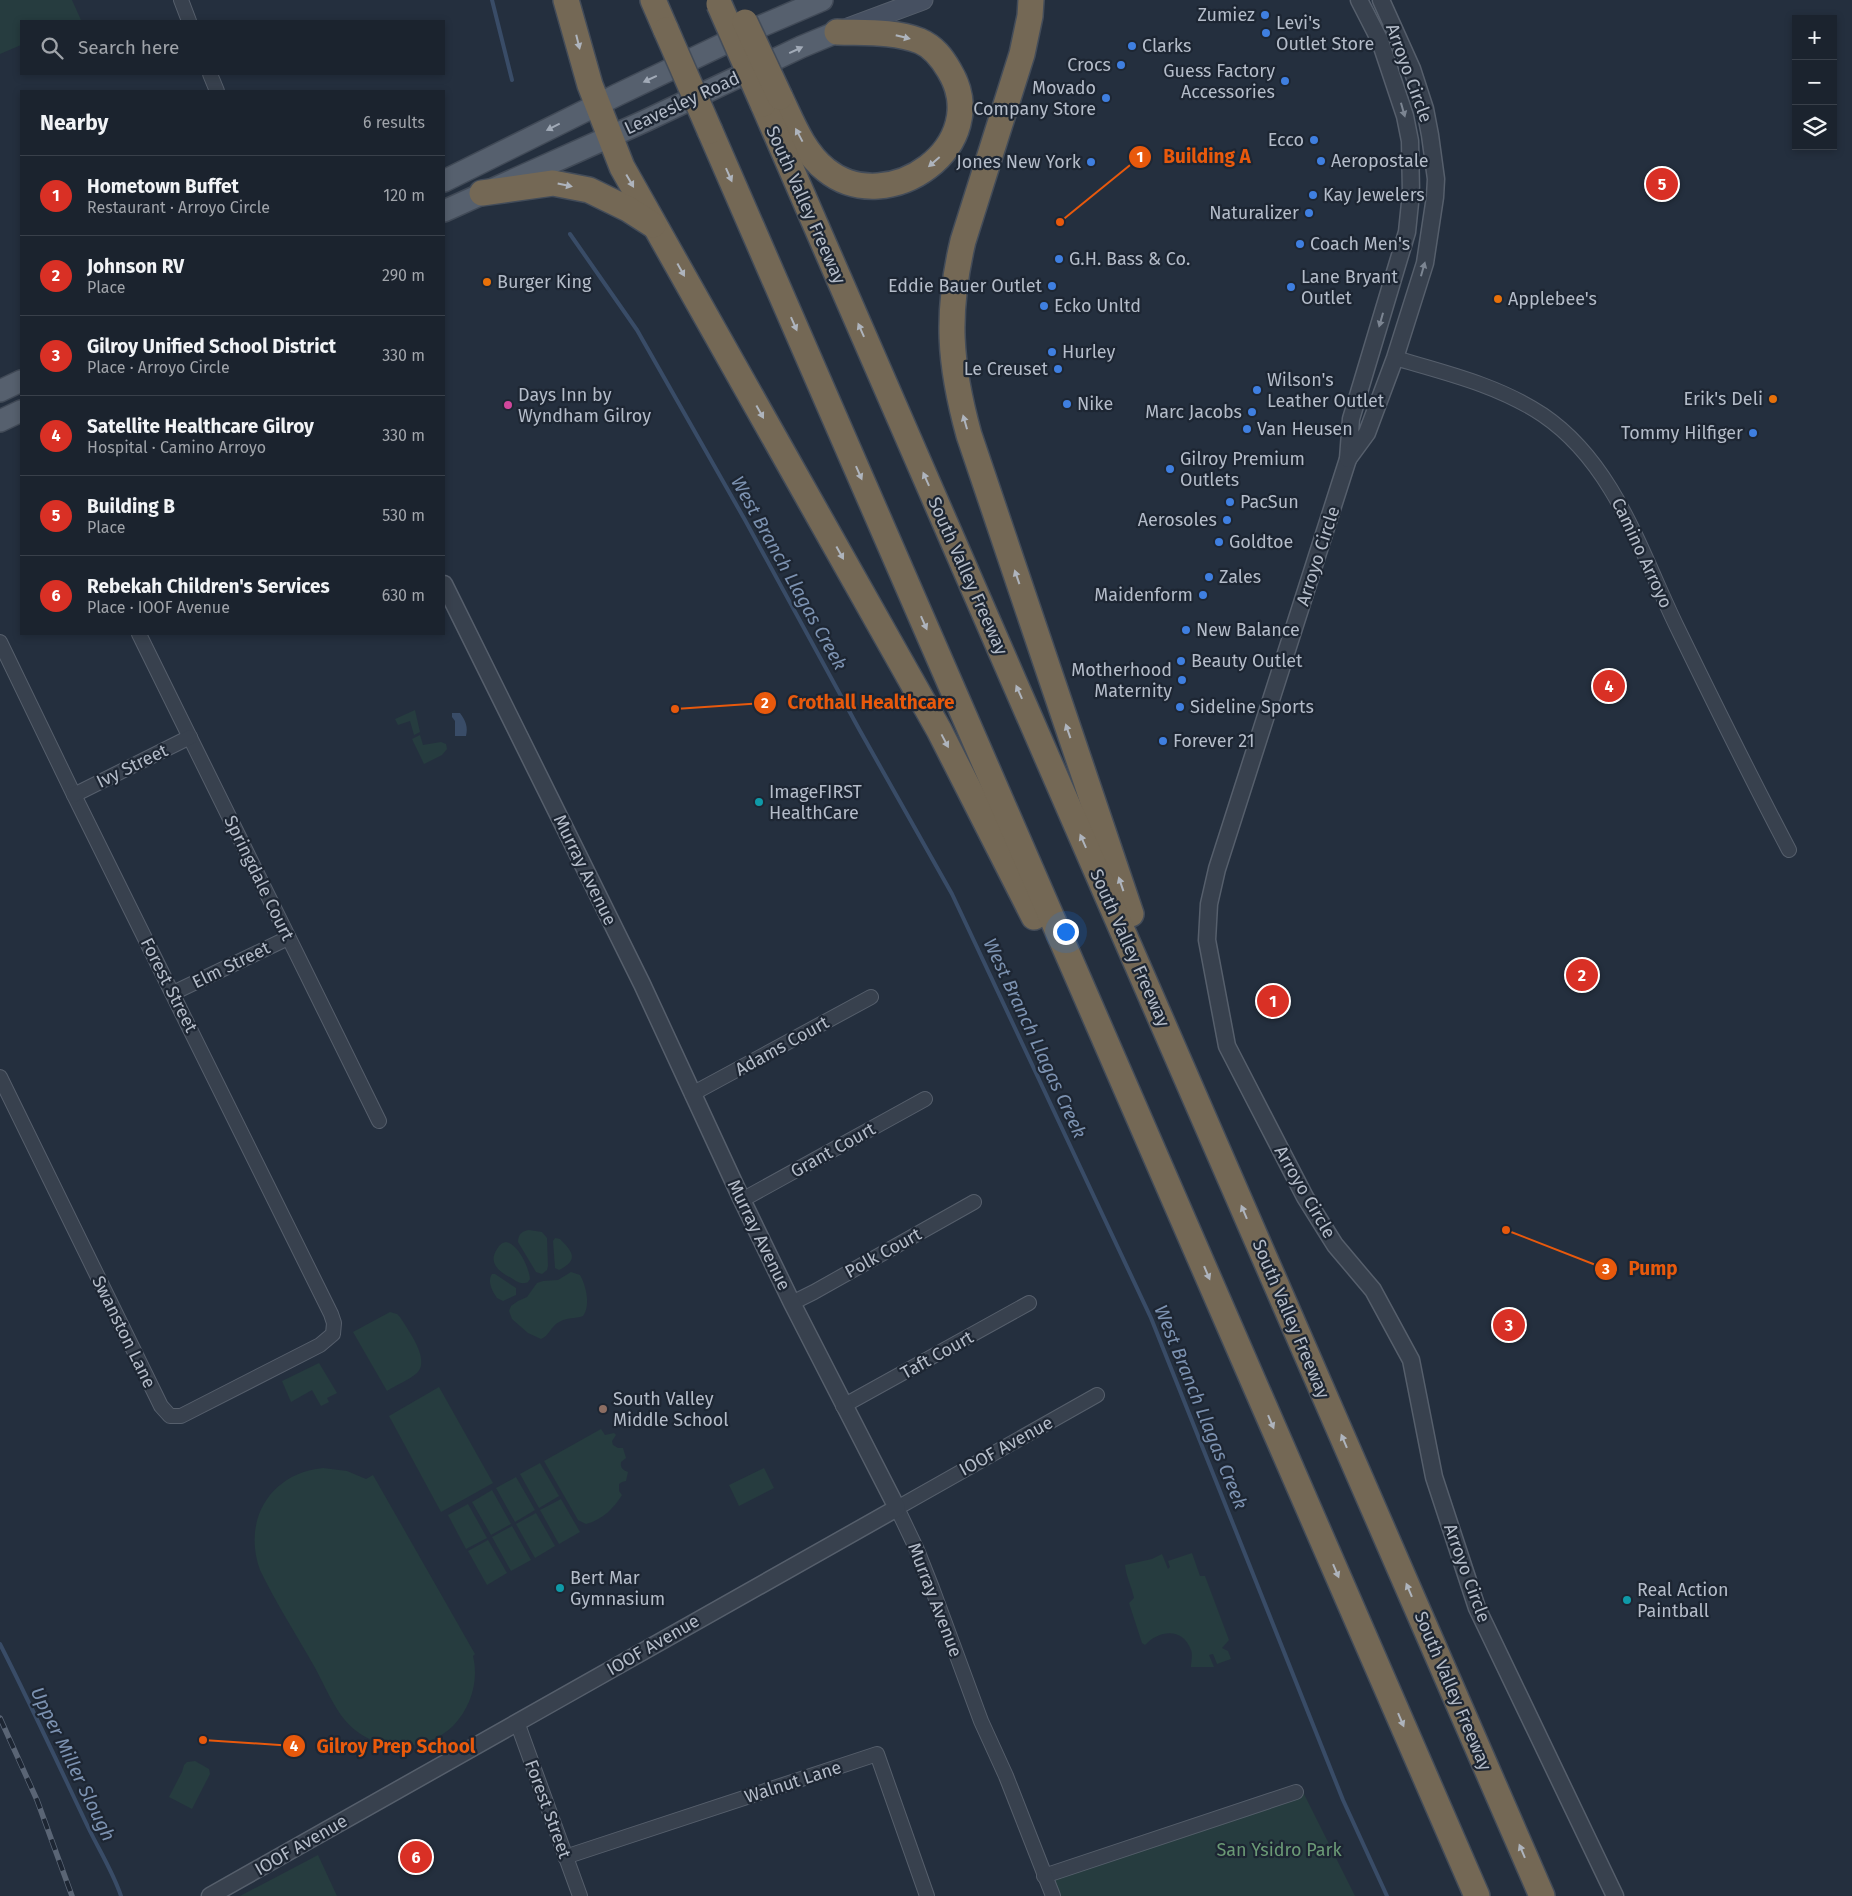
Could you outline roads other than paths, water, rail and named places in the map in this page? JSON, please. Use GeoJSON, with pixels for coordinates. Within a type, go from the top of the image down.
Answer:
{"type":"FeatureCollection","features":[{"type":"Feature","properties":{"kind":"highway"},"geometry":{"type":"LineString","coordinates":[[566,0],[597,105],[622,167],[952,754],[1013,873],[1187,1228]]}},
{"type":"Feature","properties":{"kind":"highway"},"geometry":{"type":"LineString","coordinates":[[653,0],[1478,1896]]}},
{"type":"Feature","properties":{"kind":"highway"},"geometry":{"type":"LineString","coordinates":[[1031,0],[1030,16],[1022,54],[963,241],[951,310],[951,350],[957,389],[969,435],[1136,926],[1145,982]]}},
{"type":"Feature","properties":{"kind":"highway","name":"South Valley Freeway"},"geometry":{"type":"LineString","coordinates":[[723,1],[771,100],[1145,982],[1542,1896]]}},
{"type":"Feature","properties":{"kind":"highway"},"geometry":{"type":"LineString","coordinates":[[771,100],[813,157],[826,170],[850,184],[877,187],[910,178],[931,166],[949,148],[959,124],[960,101],[954,79],[939,54],[921,42],[890,34],[837,32]]}},
{"type":"Feature","properties":{"kind":"highway"},"geometry":{"type":"LineString","coordinates":[[482,193],[553,183],[561,184],[589,190],[628,209],[657,228]]}},
{"type":"Feature","properties":{"kind":"main road","name":"Leavesley Road"},"geometry":{"type":"LineString","coordinates":[[445,181],[597,105],[822,0]]}},
{"type":"Feature","properties":{"kind":"main road","name":"Leavesley Road"},"geometry":{"type":"LineString","coordinates":[[445,211],[609,137],[795,50],[923,0]]}},
{"type":"Feature","properties":{"kind":"main road"},"geometry":{"type":"LineString","coordinates":[[0,391],[20,381]]}},
{"type":"Feature","properties":{"kind":"main road"},"geometry":{"type":"LineString","coordinates":[[0,422],[20,412]]}},
{"type":"Feature","properties":{"kind":"street"},"geometry":{"type":"LineString","coordinates":[[181,0],[189,20]]}},
{"type":"Feature","properties":{"kind":"street","name":"Arroyo Circle"},"geometry":{"type":"LineString","coordinates":[[1359,0],[1380,41],[1405,116],[1410,141],[1411,192],[1407,232],[1351,419],[1348,460],[1217,869],[1209,904],[1207,940],[1227,1046],[1305,1197],[1336,1245],[1373,1290],[1411,1360],[1434,1477],[1477,1608],[1615,1896]]}},
{"type":"Feature","properties":{"kind":"street","name":"Arroyo Circle"},"geometry":{"type":"LineString","coordinates":[[1348,460],[1367,433],[1395,358],[1425,263],[1435,196],[1436,179],[1430,135],[1424,109],[1412,69],[1381,0]]}},
{"type":"Feature","properties":{"kind":"street"},"geometry":{"type":"LineString","coordinates":[[210,75],[217,90]]}},
{"type":"Feature","properties":{"kind":"street","name":"Camino Arroyo"},"geometry":{"type":"LineString","coordinates":[[1395,358],[1483,384],[1510,397],[1543,416],[1572,440],[1585,455],[1609,486],[1626,516],[1660,593],[1788,850]]}},
{"type":"Feature","properties":{"kind":"street","name":"Murray Avenue"},"geometry":{"type":"LineString","coordinates":[[445,586],[642,984],[692,1094],[792,1303],[917,1550],[981,1721],[1006,1776],[1053,1896]]}},
{"type":"Feature","properties":{"kind":"street","name":"Springdale Court"},"geometry":{"type":"LineString","coordinates":[[139,635],[379,1121]]}},
{"type":"Feature","properties":{"kind":"street","name":"Forest Street"},"geometry":{"type":"LineString","coordinates":[[0,642],[331,1314],[334,1330]]}},
{"type":"Feature","properties":{"kind":"street","name":"Ivy Street"},"geometry":{"type":"LineString","coordinates":[[74,795],[190,737]]}},
{"type":"Feature","properties":{"kind":"street","name":"Elm Street"},"geometry":{"type":"LineString","coordinates":[[173,993],[288,938]]}},
{"type":"Feature","properties":{"kind":"street","name":"Adams Court"},"geometry":{"type":"LineString","coordinates":[[692,1094],[871,997]]}},
{"type":"Feature","properties":{"kind":"street","name":"Swanston Lane"},"geometry":{"type":"LineString","coordinates":[[0,1077],[161,1406],[170,1416],[181,1416],[320,1345],[334,1330]]}},
{"type":"Feature","properties":{"kind":"street","name":"Grant Court"},"geometry":{"type":"LineString","coordinates":[[742,1200],[925,1099]]}},
{"type":"Feature","properties":{"kind":"street","name":"Polk Court"},"geometry":{"type":"LineString","coordinates":[[792,1303],[974,1202]]}},
{"type":"Feature","properties":{"kind":"street","name":"Taft Court"},"geometry":{"type":"LineString","coordinates":[[844,1406],[1029,1303]]}},
{"type":"Feature","properties":{"kind":"street","name":"IOOF Avenue"},"geometry":{"type":"LineString","coordinates":[[210,1896],[1097,1395]]}},
{"type":"Feature","properties":{"kind":"street","name":"Forest Street"},"geometry":{"type":"LineString","coordinates":[[517,1722],[580,1896]]}},
{"type":"Feature","properties":{"kind":"street","name":"Walnut Lane"},"geometry":{"type":"LineString","coordinates":[[565,1857],[877,1754],[927,1896]]}},
{"type":"Feature","properties":{"kind":"street"},"geometry":{"type":"LineString","coordinates":[[1044,1876],[1296,1792]]}},
{"type":"Feature","properties":{"kind":"water"},"geometry":{"type":"Polygon","coordinates":[[[452,713],[460,713],[462,716],[467,727],[466,736],[455,736],[455,721],[452,713]]]}},
{"type":"Feature","properties":{"kind":"waterway","name":"West Branch Llagas Creek"},"geometry":{"type":"LineString","coordinates":[[492,0],[512,80]]}},
{"type":"Feature","properties":{"kind":"waterway","name":"West Branch Llagas Creek"},"geometry":{"type":"LineString","coordinates":[[570,234],[637,330],[745,520],[952,894],[1151,1318],[1343,1800],[1387,1896]]}},
{"type":"Feature","properties":{"kind":"waterway","name":"Upper Miller Slough"},"geometry":{"type":"LineString","coordinates":[[0,1644],[121,1896]]}},
{"type":"Feature","properties":{"kind":"railway"},"geometry":{"type":"LineString","coordinates":[[0,1718],[37,1800],[72,1896]]}},
{"type":"Feature","properties":{"kind":"place","name":"Zumiez"},"geometry":{"type":"Point","coordinates":[1265,15]}},
{"type":"Feature","properties":{"kind":"place","name":"Levi's Outlet Store"},"geometry":{"type":"Point","coordinates":[1266,33]}},
{"type":"Feature","properties":{"kind":"place","name":"Clarks"},"geometry":{"type":"Point","coordinates":[1132,46]}},
{"type":"Feature","properties":{"kind":"place","name":"Crocs"},"geometry":{"type":"Point","coordinates":[1121,65]}},
{"type":"Feature","properties":{"kind":"place","name":"Guess Factory Accessories"},"geometry":{"type":"Point","coordinates":[1285,81]}},
{"type":"Feature","properties":{"kind":"place","name":"Movado Company Store"},"geometry":{"type":"Point","coordinates":[1106,98]}},
{"type":"Feature","properties":{"kind":"place","name":"Ecco"},"geometry":{"type":"Point","coordinates":[1314,140]}},
{"type":"Feature","properties":{"kind":"place","name":"Aeropostale"},"geometry":{"type":"Point","coordinates":[1321,161]}},
{"type":"Feature","properties":{"kind":"place","name":"Jones New York"},"geometry":{"type":"Point","coordinates":[1091,162]}},
{"type":"Feature","properties":{"kind":"place","name":"Building B"},"geometry":{"type":"Point","coordinates":[1662,184]}},
{"type":"Feature","properties":{"kind":"place","name":"Kay Jewelers"},"geometry":{"type":"Point","coordinates":[1313,195]}},
{"type":"Feature","properties":{"kind":"place","name":"Naturalizer"},"geometry":{"type":"Point","coordinates":[1309,213]}},
{"type":"Feature","properties":{"kind":"place","name":"Building A"},"geometry":{"type":"Point","coordinates":[1060,222]}},
{"type":"Feature","properties":{"kind":"place","name":"Coach Men's"},"geometry":{"type":"Point","coordinates":[1300,244]}},
{"type":"Feature","properties":{"kind":"place","name":"G.H. Bass & Co."},"geometry":{"type":"Point","coordinates":[1059,259]}},
{"type":"Feature","properties":{"kind":"place","name":"Burger King"},"geometry":{"type":"Point","coordinates":[487,282]}},
{"type":"Feature","properties":{"kind":"place","name":"Eddie Bauer Outlet"},"geometry":{"type":"Point","coordinates":[1052,286]}},
{"type":"Feature","properties":{"kind":"place","name":"Lane Bryant Outlet"},"geometry":{"type":"Point","coordinates":[1291,287]}},
{"type":"Feature","properties":{"kind":"place","name":"Applebee's"},"geometry":{"type":"Point","coordinates":[1498,299]}},
{"type":"Feature","properties":{"kind":"place","name":"Ecko Unltd"},"geometry":{"type":"Point","coordinates":[1044,306]}},
{"type":"Feature","properties":{"kind":"place","name":"Hurley"},"geometry":{"type":"Point","coordinates":[1052,352]}},
{"type":"Feature","properties":{"kind":"place","name":"Le Creuset"},"geometry":{"type":"Point","coordinates":[1058,369]}},
{"type":"Feature","properties":{"kind":"place","name":"Wilson's Leather Outlet"},"geometry":{"type":"Point","coordinates":[1257,390]}},
{"type":"Feature","properties":{"kind":"place","name":"Erik's Deli"},"geometry":{"type":"Point","coordinates":[1773,399]}},
{"type":"Feature","properties":{"kind":"place","name":"Nike"},"geometry":{"type":"Point","coordinates":[1067,404]}},
{"type":"Feature","properties":{"kind":"place","name":"Days Inn by Wyndham Gilroy"},"geometry":{"type":"Point","coordinates":[508,405]}},
{"type":"Feature","properties":{"kind":"place","name":"Marc Jacobs"},"geometry":{"type":"Point","coordinates":[1252,412]}},
{"type":"Feature","properties":{"kind":"place","name":"Van Heusen"},"geometry":{"type":"Point","coordinates":[1247,429]}},
{"type":"Feature","properties":{"kind":"place","name":"Tommy Hilfiger"},"geometry":{"type":"Point","coordinates":[1753,433]}},
{"type":"Feature","properties":{"kind":"place","name":"Gilroy Premium Outlets"},"geometry":{"type":"Point","coordinates":[1170,469]}},
{"type":"Feature","properties":{"kind":"place","name":"PacSun"},"geometry":{"type":"Point","coordinates":[1230,502]}},
{"type":"Feature","properties":{"kind":"place","name":"Aerosoles"},"geometry":{"type":"Point","coordinates":[1227,520]}},
{"type":"Feature","properties":{"kind":"place","name":"Goldtoe"},"geometry":{"type":"Point","coordinates":[1219,542]}},
{"type":"Feature","properties":{"kind":"place","name":"Zales"},"geometry":{"type":"Point","coordinates":[1209,577]}},
{"type":"Feature","properties":{"kind":"place","name":"Maidenform"},"geometry":{"type":"Point","coordinates":[1203,595]}},
{"type":"Feature","properties":{"kind":"place","name":"New Balance"},"geometry":{"type":"Point","coordinates":[1186,630]}},
{"type":"Feature","properties":{"kind":"place","name":"Beauty Outlet"},"geometry":{"type":"Point","coordinates":[1181,661]}},
{"type":"Feature","properties":{"kind":"place","name":"Motherhood Maternity"},"geometry":{"type":"Point","coordinates":[1182,680]}},
{"type":"Feature","properties":{"kind":"place","name":"Satellite Healthcare Gilroy"},"geometry":{"type":"Point","coordinates":[1609,686]}},
{"type":"Feature","properties":{"kind":"place","name":"Sideline Sports"},"geometry":{"type":"Point","coordinates":[1180,707]}},
{"type":"Feature","properties":{"kind":"place","name":"Crothall Healthcare"},"geometry":{"type":"Point","coordinates":[675,709]}},
{"type":"Feature","properties":{"kind":"place","name":"Forever 21"},"geometry":{"type":"Point","coordinates":[1163,741]}},
{"type":"Feature","properties":{"kind":"place","name":"ImageFIRST HealthCare"},"geometry":{"type":"Point","coordinates":[759,802]}},
{"type":"Feature","properties":{"kind":"place","name":"Johnson RV"},"geometry":{"type":"Point","coordinates":[1582,975]}},
{"type":"Feature","properties":{"kind":"place","name":"Hometown Buffet"},"geometry":{"type":"Point","coordinates":[1273,1001]}},
{"type":"Feature","properties":{"kind":"place","name":"Pump"},"geometry":{"type":"Point","coordinates":[1506,1230]}},
{"type":"Feature","properties":{"kind":"place","name":"Gilroy Unified School District"},"geometry":{"type":"Point","coordinates":[1509,1325]}},
{"type":"Feature","properties":{"kind":"place","name":"South Valley Middle School"},"geometry":{"type":"Point","coordinates":[603,1409]}},
{"type":"Feature","properties":{"kind":"place","name":"Bert Mar Gymnasium"},"geometry":{"type":"Point","coordinates":[560,1588]}},
{"type":"Feature","properties":{"kind":"place","name":"Real Action Paintball"},"geometry":{"type":"Point","coordinates":[1627,1600]}},
{"type":"Feature","properties":{"kind":"place","name":"Gilroy Prep School"},"geometry":{"type":"Point","coordinates":[203,1740]}},
{"type":"Feature","properties":{"kind":"place","name":"Rebekah Children's Services"},"geometry":{"type":"Point","coordinates":[416,1857]}},
{"type":"Feature","properties":{"kind":"park label","name":"San Ysidro Park"},"geometry":{"type":"Point","coordinates":[1279,1850]}}]}
